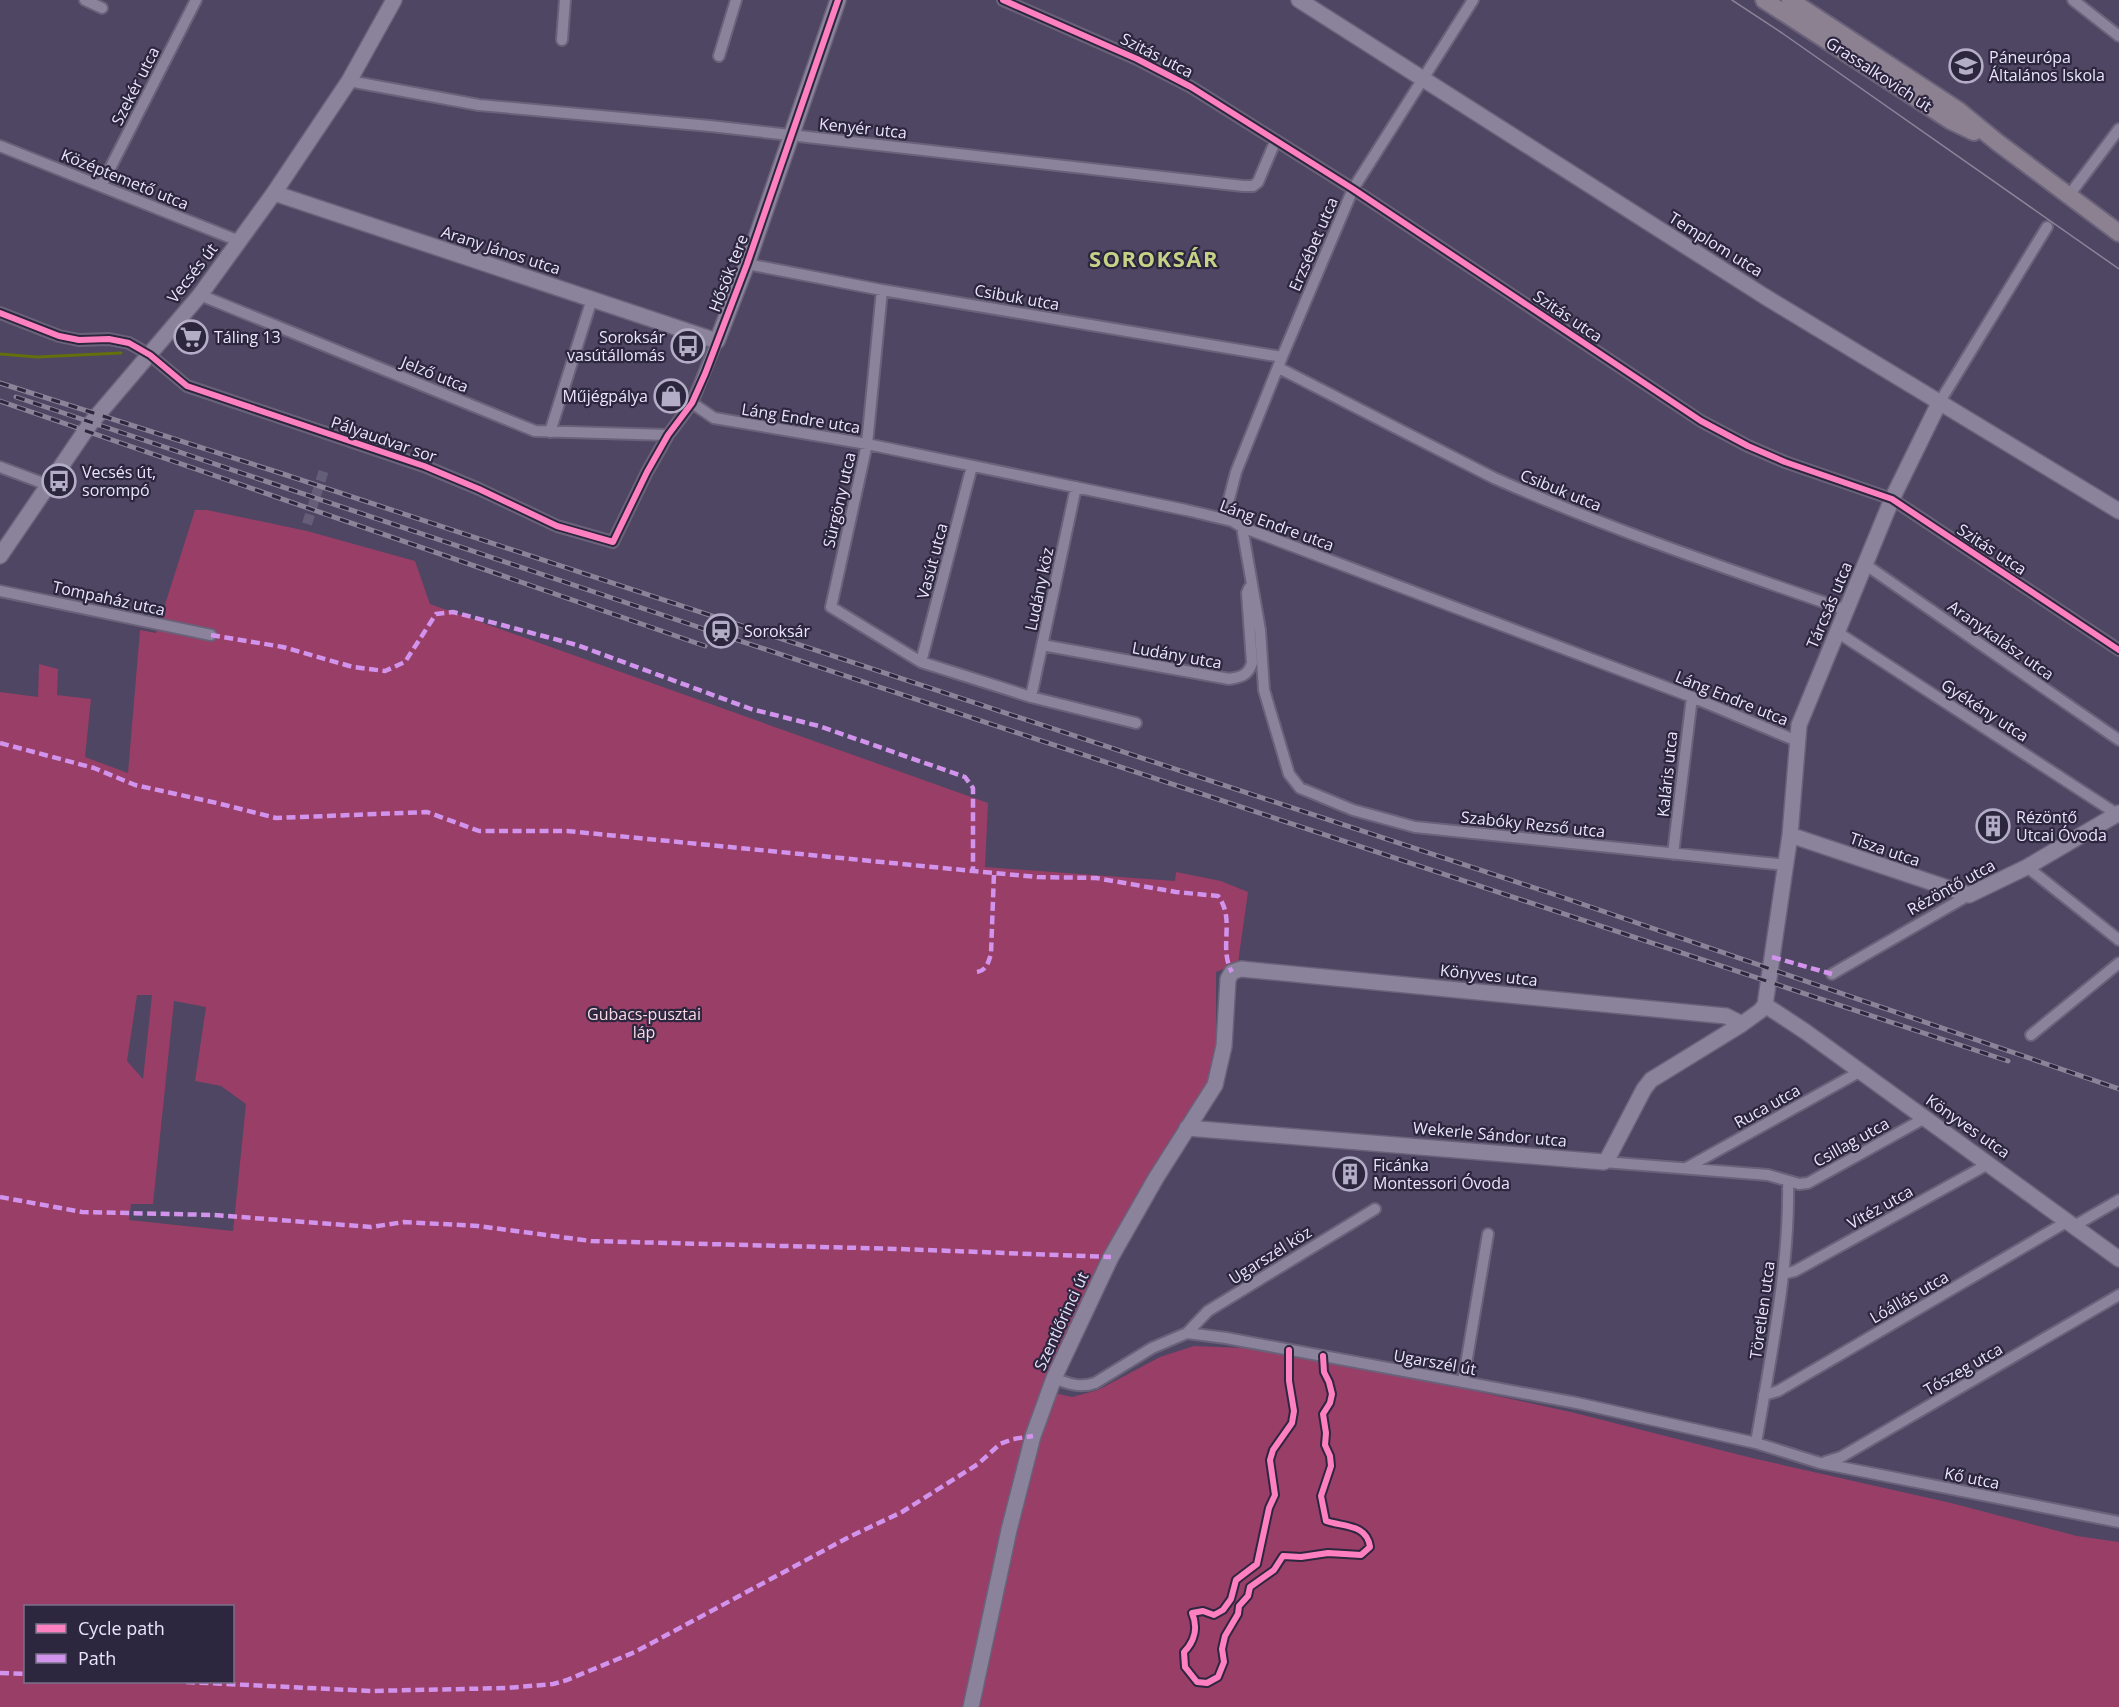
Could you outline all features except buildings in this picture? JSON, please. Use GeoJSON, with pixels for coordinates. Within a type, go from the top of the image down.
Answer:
{"type":"FeatureCollection","features":[{"type":"Feature","properties":{"kind":"main road","name":"Vecsés út"},"geometry":{"type":"LineString","coordinates":[[0,556],[91,423],[200,295],[274,193],[349,81],[394,0]]}},
{"type":"Feature","properties":{"kind":"main road","name":"Hősök tere"},"geometry":{"type":"LineString","coordinates":[[717,341],[747,264],[838,0]]}},
{"type":"Feature","properties":{"kind":"main road","name":"Templom utca"},"geometry":{"type":"LineString","coordinates":[[1299,0],[1764,296],[2119,511]]}},
{"type":"Feature","properties":{"kind":"main road","name":"Grassalkovich út"},"geometry":{"type":"LineString","coordinates":[[1764,0],[1951,121],[1997,142]]}},
{"type":"Feature","properties":{"kind":"main road","name":"Grassalkovich út"},"geometry":{"type":"LineString","coordinates":[[1790,0],[1958,110],[2119,233]]}},
{"type":"Feature","properties":{"kind":"main road","name":"Arany János utca"},"geometry":{"type":"LineString","coordinates":[[274,193],[717,341]]}},
{"type":"Feature","properties":{"kind":"main road","name":"Tárcsás utca"},"geometry":{"type":"LineString","coordinates":[[1765,1005],[1790,835],[1799,725],[1892,499],[1939,403]]}},
{"type":"Feature","properties":{"kind":"main road","name":"Rézöntő utca"},"geometry":{"type":"LineString","coordinates":[[1969,895],[2027,867],[2118,814]]}},
{"type":"Feature","properties":{"kind":"main road","name":"Tisza utca"},"geometry":{"type":"LineString","coordinates":[[1790,835],[1969,895]]}},
{"type":"Feature","properties":{"kind":"main road","name":"Könyves utca"},"geometry":{"type":"LineString","coordinates":[[1232,972],[1241,969],[1726,1016],[1742,1024]]}},
{"type":"Feature","properties":{"kind":"main road","name":"Szentlőrinci út"},"geometry":{"type":"LineString","coordinates":[[971,1707],[1033,1436],[1054,1378],[1111,1257],[1156,1178],[1215,1085],[1224,1047],[1227,979],[1232,972]]}},
{"type":"Feature","properties":{"kind":"main road"},"geometry":{"type":"LineString","coordinates":[[1604,1162],[1651,1080],[1742,1024],[1765,1005]]}},
{"type":"Feature","properties":{"kind":"main road","name":"Könyves utca"},"geometry":{"type":"LineString","coordinates":[[1765,1005],[1861,1071],[2119,1259]]}},
{"type":"Feature","properties":{"kind":"main road","name":"Wekerle Sándor utca"},"geometry":{"type":"LineString","coordinates":[[1188,1128],[1604,1162]]}},
{"type":"Feature","properties":{"kind":"street"},"geometry":{"type":"LineString","coordinates":[[85,0],[102,8]]}},
{"type":"Feature","properties":{"kind":"street","name":"Szekér utca"},"geometry":{"type":"LineString","coordinates":[[101,186],[196,0]]}},
{"type":"Feature","properties":{"kind":"street"},"geometry":{"type":"LineString","coordinates":[[562,39],[565,0]]}},
{"type":"Feature","properties":{"kind":"street"},"geometry":{"type":"LineString","coordinates":[[719,56],[736,0]]}},
{"type":"Feature","properties":{"kind":"street","name":"Szitás utca"},"geometry":{"type":"LineString","coordinates":[[1003,0],[1158,69],[1191,87],[1353,189],[1708,426],[1785,462],[1892,499],[2119,650]]}},
{"type":"Feature","properties":{"kind":"street","name":"Erzsébet utca"},"geometry":{"type":"LineString","coordinates":[[1289,774],[1264,690],[1260,630],[1252,580],[1237,524],[1228,503],[1236,472],[1353,189],[1473,0]]}},
{"type":"Feature","properties":{"kind":"street"},"geometry":{"type":"LineString","coordinates":[[2073,0],[2119,36]]}},
{"type":"Feature","properties":{"kind":"street","name":"Kenyér utca"},"geometry":{"type":"LineString","coordinates":[[349,81],[479,105],[791,135],[1249,186],[1258,182],[1275,142]]}},
{"type":"Feature","properties":{"kind":"street"},"geometry":{"type":"LineString","coordinates":[[2070,195],[2119,129]]}},
{"type":"Feature","properties":{"kind":"street","name":"Középtemető utca"},"geometry":{"type":"LineString","coordinates":[[0,146],[239,241]]}},
{"type":"Feature","properties":{"kind":"street","name":"Tárcsás utca"},"geometry":{"type":"LineString","coordinates":[[1939,403],[2047,227]]}},
{"type":"Feature","properties":{"kind":"street","name":"Csibuk utca"},"geometry":{"type":"LineString","coordinates":[[747,264],[1280,362],[1494,478],[1529,494],[1619,530],[1846,610]]}},
{"type":"Feature","properties":{"kind":"street","name":"Sürgöny utca"},"geometry":{"type":"LineString","coordinates":[[882,290],[867,444],[831,607],[921,662]]}},
{"type":"Feature","properties":{"kind":"street","name":"Jelző utca"},"geometry":{"type":"LineString","coordinates":[[200,295],[535,431],[668,435]]}},
{"type":"Feature","properties":{"kind":"street"},"geometry":{"type":"LineString","coordinates":[[550,432],[592,299]]}},
{"type":"Feature","properties":{"kind":"street","name":"Pályaudvar sor"},"geometry":{"type":"LineString","coordinates":[[0,314],[59,336],[80,340],[109,339],[129,343],[150,355],[187,386],[424,466],[557,526],[613,542]]}},
{"type":"Feature","properties":{"kind":"street","name":"Hősök tere"},"geometry":{"type":"LineString","coordinates":[[613,542],[668,435],[693,403],[717,341]]}},
{"type":"Feature","properties":{"kind":"street","name":"Láng Endre utca"},"geometry":{"type":"LineString","coordinates":[[693,403],[714,418],[867,444],[1237,524],[1692,697],[1797,741]]}},
{"type":"Feature","properties":{"kind":"street","name":"Vasút utca"},"geometry":{"type":"LineString","coordinates":[[921,662],[972,466]]}},
{"type":"Feature","properties":{"kind":"street"},"geometry":{"type":"LineString","coordinates":[[0,467],[48,485]]}},
{"type":"Feature","properties":{"kind":"street","name":"Ludány köz"},"geometry":{"type":"LineString","coordinates":[[1031,697],[1076,488]]}},
{"type":"Feature","properties":{"kind":"street","name":"Aranykalász utca"},"geometry":{"type":"LineString","coordinates":[[1866,565],[2119,740]]}},
{"type":"Feature","properties":{"kind":"street","name":"Ludány utca"},"geometry":{"type":"LineString","coordinates":[[1042,645],[1229,679],[1240,677],[1248,673],[1252,663],[1247,593],[1252,580]]}},
{"type":"Feature","properties":{"kind":"street","name":"Tompaház utca"},"geometry":{"type":"LineString","coordinates":[[0,591],[212,635]]}},
{"type":"Feature","properties":{"kind":"street","name":"Gyékény utca"},"geometry":{"type":"LineString","coordinates":[[1837,632],[2118,814]]}},
{"type":"Feature","properties":{"kind":"street"},"geometry":{"type":"LineString","coordinates":[[921,662],[1031,697],[1136,723]]}},
{"type":"Feature","properties":{"kind":"street","name":"Kaláris utca"},"geometry":{"type":"LineString","coordinates":[[1673,854],[1692,697]]}},
{"type":"Feature","properties":{"kind":"street","name":"Szabóky Rezső utca"},"geometry":{"type":"LineString","coordinates":[[1289,774],[1300,788],[1353,810],[1407,825],[1786,865]]}},
{"type":"Feature","properties":{"kind":"street"},"geometry":{"type":"LineString","coordinates":[[2027,867],[2119,940]]}},
{"type":"Feature","properties":{"kind":"street","name":"Rézöntő utca"},"geometry":{"type":"LineString","coordinates":[[1832,974],[1969,895]]}},
{"type":"Feature","properties":{"kind":"street"},"geometry":{"type":"LineString","coordinates":[[2031,1035],[2119,963]]}},
{"type":"Feature","properties":{"kind":"street","name":"Ruca utca"},"geometry":{"type":"LineString","coordinates":[[1687,1168],[1861,1071]]}},
{"type":"Feature","properties":{"kind":"street","name":"Csillag utca"},"geometry":{"type":"LineString","coordinates":[[1788,1181],[1799,1184],[1808,1183],[1925,1118]]}},
{"type":"Feature","properties":{"kind":"street","name":"Wekerle Sándor utca"},"geometry":{"type":"LineString","coordinates":[[1604,1162],[1768,1175],[1788,1181]]}},
{"type":"Feature","properties":{"kind":"street","name":"Vitéz utca"},"geometry":{"type":"LineString","coordinates":[[1783,1274],[1795,1271],[1990,1164]]}},
{"type":"Feature","properties":{"kind":"street","name":"Töretlen utca"},"geometry":{"type":"LineString","coordinates":[[1756,1443],[1783,1274],[1789,1218],[1788,1181]]}},
{"type":"Feature","properties":{"kind":"street","name":"Lóállás utca"},"geometry":{"type":"LineString","coordinates":[[1764,1395],[1778,1391],[2071,1223],[2119,1200]]}},
{"type":"Feature","properties":{"kind":"street","name":"Ugarszél köz"},"geometry":{"type":"LineString","coordinates":[[1188,1333],[1208,1311],[1375,1209]]}},
{"type":"Feature","properties":{"kind":"street"},"geometry":{"type":"LineString","coordinates":[[1463,1382],[1488,1234]]}},
{"type":"Feature","properties":{"kind":"street","name":"Tószeg utca"},"geometry":{"type":"LineString","coordinates":[[1820,1463],[1841,1457],[2119,1295]]}},
{"type":"Feature","properties":{"kind":"street"},"geometry":{"type":"LineString","coordinates":[[1054,1378],[1072,1385],[1086,1386],[1095,1383],[1152,1348],[1188,1333]]}},
{"type":"Feature","properties":{"kind":"street","name":"Ugarszél út"},"geometry":{"type":"LineString","coordinates":[[1188,1333],[1576,1403],[1756,1443],[1820,1463]]}},
{"type":"Feature","properties":{"kind":"street","name":"Kő utca"},"geometry":{"type":"LineString","coordinates":[[1820,1463],[2119,1522]]}},
{"type":"Feature","properties":{"kind":"green space","name":"Gubacs-pusztai láp"},"geometry":{"type":"Polygon","coordinates":[[[195,510],[207,510],[307,531],[415,561],[430,604],[988,803],[985,867],[1175,881],[1176,872],[1221,881],[1248,892],[1238,963],[1216,972],[1216,1046],[1208,1083],[1108,1249],[1042,1390],[1072,1397],[1098,1390],[1160,1357],[1194,1346],[1289,1350],[1575,1413],[1752,1458],[1951,1503],[2077,1536],[2119,1542],[2119,1707],[0,1707],[0,692],[38,697],[39,664],[58,669],[57,695],[91,699],[85,757],[128,773],[140,630],[156,633],[195,510]],[[137,995],[127,1061],[143,1079],[152,995],[137,995]],[[174,1001],[153,1204],[131,1204],[129,1220],[233,1231],[246,1104],[221,1086],[195,1081],[206,1007],[174,1001]]]}},
{"type":"Feature","properties":{"kind":"waterway"},"geometry":{"type":"LineString","coordinates":[[0,354],[37,357],[121,353]]}},
{"type":"Feature","properties":{"kind":"tunnel"},"geometry":{"type":"LineString","coordinates":[[307,524],[324,470]]}},
{"type":"Feature","properties":{"kind":"tram line"},"geometry":{"type":"LineString","coordinates":[[1732,0],[2119,269]]}},
{"type":"Feature","properties":{"kind":"railway"},"geometry":{"type":"LineString","coordinates":[[0,383],[274,471],[1550,893],[2119,1089]]}},
{"type":"Feature","properties":{"kind":"railway"},"geometry":{"type":"LineString","coordinates":[[16,397],[710,631],[2008,1061]]}},
{"type":"Feature","properties":{"kind":"railway"},"geometry":{"type":"LineString","coordinates":[[0,401],[705,646]]}},
{"type":"Feature","properties":{"kind":"marked path"},"geometry":{"type":"LineString","coordinates":[[211,635],[283,647],[353,667],[385,671],[405,662],[436,614],[453,612],[577,645],[751,709],[819,726],[965,777],[973,788],[973,871]]}},
{"type":"Feature","properties":{"kind":"marked path"},"geometry":{"type":"LineString","coordinates":[[0,743],[94,768],[135,785],[276,818],[427,812],[479,831],[567,831],[1037,877],[1096,878],[1176,892],[1218,896],[1226,914],[1226,953],[1232,972]]}},
{"type":"Feature","properties":{"kind":"marked path"},"geometry":{"type":"LineString","coordinates":[[977,972],[985,968],[991,954],[994,873]]}},
{"type":"Feature","properties":{"kind":"marked path"},"geometry":{"type":"LineString","coordinates":[[1772,957],[1832,974]]}},
{"type":"Feature","properties":{"kind":"marked path"},"geometry":{"type":"LineString","coordinates":[[0,1197],[82,1212],[214,1215],[371,1227],[404,1222],[478,1226],[591,1241],[1111,1257]]}},
{"type":"Feature","properties":{"kind":"marked path"},"geometry":{"type":"LineString","coordinates":[[207,1683],[371,1691],[507,1688],[553,1684],[567,1680],[635,1652],[849,1537],[902,1512],[978,1464],[1000,1444],[1033,1436]]}},
{"type":"Feature","properties":{"kind":"marked path"},"geometry":{"type":"LineString","coordinates":[[0,1673],[24,1674]]}},
{"type":"Feature","properties":{"kind":"cycle path"},"geometry":{"type":"LineString","coordinates":[[0,313],[59,336],[79,340],[109,339],[129,343],[150,355],[187,386],[424,466],[557,526],[613,542],[647,472],[668,435],[692,403],[705,374],[747,264],[838,0]]}},
{"type":"Feature","properties":{"kind":"cycle path"},"geometry":{"type":"LineString","coordinates":[[1003,0],[1137,59],[1191,87],[1353,189],[1701,421],[1748,446],[1785,462],[1892,499],[2119,650]]}},
{"type":"Feature","properties":{"kind":"cycle path"},"geometry":{"type":"LineString","coordinates":[[1289,1350],[1289,1381],[1294,1411],[1292,1423],[1273,1450],[1270,1460],[1275,1495],[1269,1508],[1257,1564],[1236,1580],[1231,1599],[1223,1610],[1214,1615],[1203,1611],[1192,1613],[1195,1623],[1194,1634],[1184,1652],[1185,1667],[1197,1682],[1207,1683],[1218,1677],[1224,1662],[1222,1649],[1225,1636],[1238,1614],[1239,1606],[1248,1596],[1250,1587],[1274,1570],[1283,1556],[1301,1557],[1328,1553],[1361,1555],[1370,1547],[1368,1540],[1360,1530],[1326,1521],[1321,1496],[1331,1466],[1325,1445],[1323,1414],[1330,1403],[1332,1394],[1324,1372],[1323,1356]]}},
{"type":"Feature","properties":{"kind":"place","name":"Páneurópa Általános Iskola"},"geometry":{"type":"Point","coordinates":[1966,66]}},
{"type":"Feature","properties":{"kind":"place","name":"Táling 13"},"geometry":{"type":"Point","coordinates":[191,337]}},
{"type":"Feature","properties":{"kind":"place","name":"Soroksár vasútállomás"},"geometry":{"type":"Point","coordinates":[688,346]}},
{"type":"Feature","properties":{"kind":"place","name":"Műjégpálya"},"geometry":{"type":"Point","coordinates":[671,396]}},
{"type":"Feature","properties":{"kind":"place","name":"Vecsés út, sorompó"},"geometry":{"type":"Point","coordinates":[59,481]}},
{"type":"Feature","properties":{"kind":"place","name":"Soroksár"},"geometry":{"type":"Point","coordinates":[721,631]}},
{"type":"Feature","properties":{"kind":"place","name":"Rézöntő Utcai Óvoda"},"geometry":{"type":"Point","coordinates":[1993,826]}},
{"type":"Feature","properties":{"kind":"place","name":"Ficánka Montessori Óvoda"},"geometry":{"type":"Point","coordinates":[1350,1174]}},
{"type":"Feature","properties":{"kind":"district","name":"SOROKSÁR"},"geometry":{"type":"Point","coordinates":[1154,259]}}]}
